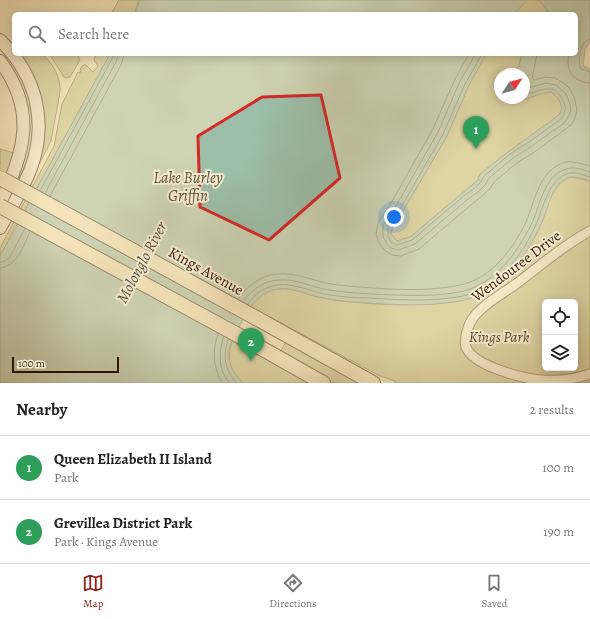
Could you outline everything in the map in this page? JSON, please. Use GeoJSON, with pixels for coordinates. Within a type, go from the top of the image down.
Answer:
{"type":"FeatureCollection","features":[{"type":"Feature","properties":{"kind":"main road"},"geometry":{"type":"LineString","coordinates":[[3,44],[12,54]]}},
{"type":"Feature","properties":{"kind":"main road"},"geometry":{"type":"LineString","coordinates":[[0,228],[14,204],[30,169],[36,145],[39,123],[37,104],[32,84],[20,63],[14,56]]}},
{"type":"Feature","properties":{"kind":"main road"},"geometry":{"type":"LineString","coordinates":[[0,61],[11,77],[17,90],[23,110],[24,130],[22,149],[0,204],[323,383]]}},
{"type":"Feature","properties":{"kind":"main road","name":"Kings Avenue"},"geometry":{"type":"LineString","coordinates":[[1,179],[373,383]]}},
{"type":"Feature","properties":{"kind":"street","name":"Wendouree Drive"},"geometry":{"type":"LineString","coordinates":[[590,232],[560,249],[533,271],[478,311],[473,317],[468,328],[466,339],[466,346],[475,357],[494,368],[523,378],[537,381],[564,379],[590,374]]}},
{"type":"Feature","properties":{"kind":"highlighted area"},"geometry":{"type":"Polygon","coordinates":[[[321,95],[340,178],[269,240],[200,207],[198,136],[262,97],[321,95]]]}},
{"type":"Feature","properties":{"kind":"green space"},"geometry":{"type":"Polygon","coordinates":[[[119,0],[139,0],[135,12],[112,12],[119,0]]]}},
{"type":"Feature","properties":{"kind":"green space"},"geometry":{"type":"Polygon","coordinates":[[[528,0],[539,0],[548,12],[515,12],[528,0]]]}},
{"type":"Feature","properties":{"kind":"green space"},"geometry":{"type":"Polygon","coordinates":[[[18,56],[44,56],[56,71],[60,87],[51,141],[29,184],[41,140],[18,56]]]}},
{"type":"Feature","properties":{"kind":"green space"},"geometry":{"type":"Polygon","coordinates":[[[52,56],[78,56],[80,60],[70,77],[66,78],[52,56]]]}},
{"type":"Feature","properties":{"kind":"green space"},"geometry":{"type":"Polygon","coordinates":[[[95,56],[109,56],[0,256],[0,248],[54,146],[62,104],[83,65],[86,65],[93,72],[98,66],[94,60],[95,56]]]}},
{"type":"Feature","properties":{"kind":"green space"},"geometry":{"type":"Polygon","coordinates":[[[485,56],[522,56],[518,68],[494,68],[494,104],[530,104],[530,98],[551,92],[561,105],[561,112],[559,115],[480,174],[478,180],[410,237],[397,241],[391,234],[392,228],[447,136],[469,85],[485,56]]]}},
{"type":"Feature","properties":{"kind":"green space"},"geometry":{"type":"Polygon","coordinates":[[[0,149],[14,153],[7,174],[0,170],[0,149]]]}},
{"type":"Feature","properties":{"kind":"green space","name":"Kings Park"},"geometry":{"type":"Polygon","coordinates":[[[571,177],[590,181],[590,383],[395,383],[395,381],[380,376],[251,307],[263,294],[276,289],[292,290],[331,300],[380,304],[428,304],[472,298],[496,284],[516,265],[539,229],[550,199],[558,185],[571,177]]]}},
{"type":"Feature","properties":{"kind":"green space"},"geometry":{"type":"Polygon","coordinates":[[[287,340],[367,383],[333,383],[279,354],[287,340]]]}},
{"type":"Feature","properties":{"kind":"green space"},"geometry":{"type":"Polygon","coordinates":[[[232,341],[314,383],[243,383],[238,378],[230,364],[232,341]]]}},
{"type":"Feature","properties":{"kind":"water"},"geometry":{"type":"Polygon","coordinates":[[[140,0],[528,0],[515,12],[135,12],[140,0]]]}},
{"type":"Feature","properties":{"kind":"water","name":"Lake Burley Griffin"},"geometry":{"type":"Polygon","coordinates":[[[539,0],[590,0],[590,42],[585,49],[583,66],[590,69],[590,181],[570,177],[558,185],[532,243],[513,269],[490,289],[476,296],[460,301],[416,305],[332,300],[286,289],[268,292],[256,300],[244,318],[229,350],[231,367],[243,383],[0,383],[0,256],[109,56],[485,56],[469,85],[447,136],[392,228],[391,234],[397,241],[410,237],[478,180],[480,174],[559,115],[561,112],[560,102],[551,92],[530,98],[530,68],[518,68],[522,56],[578,56],[578,12],[548,12],[539,0]]]}},
{"type":"Feature","properties":{"kind":"place","name":"Queen Elizabeth II Island"},"geometry":{"type":"Point","coordinates":[476,149]}},
{"type":"Feature","properties":{"kind":"place","name":"Grevillea District Park"},"geometry":{"type":"Point","coordinates":[251,361]}},
{"type":"Feature","properties":{"kind":"water label","name":"Molonglo River"},"geometry":{"type":"Point","coordinates":[141,262]}}]}
